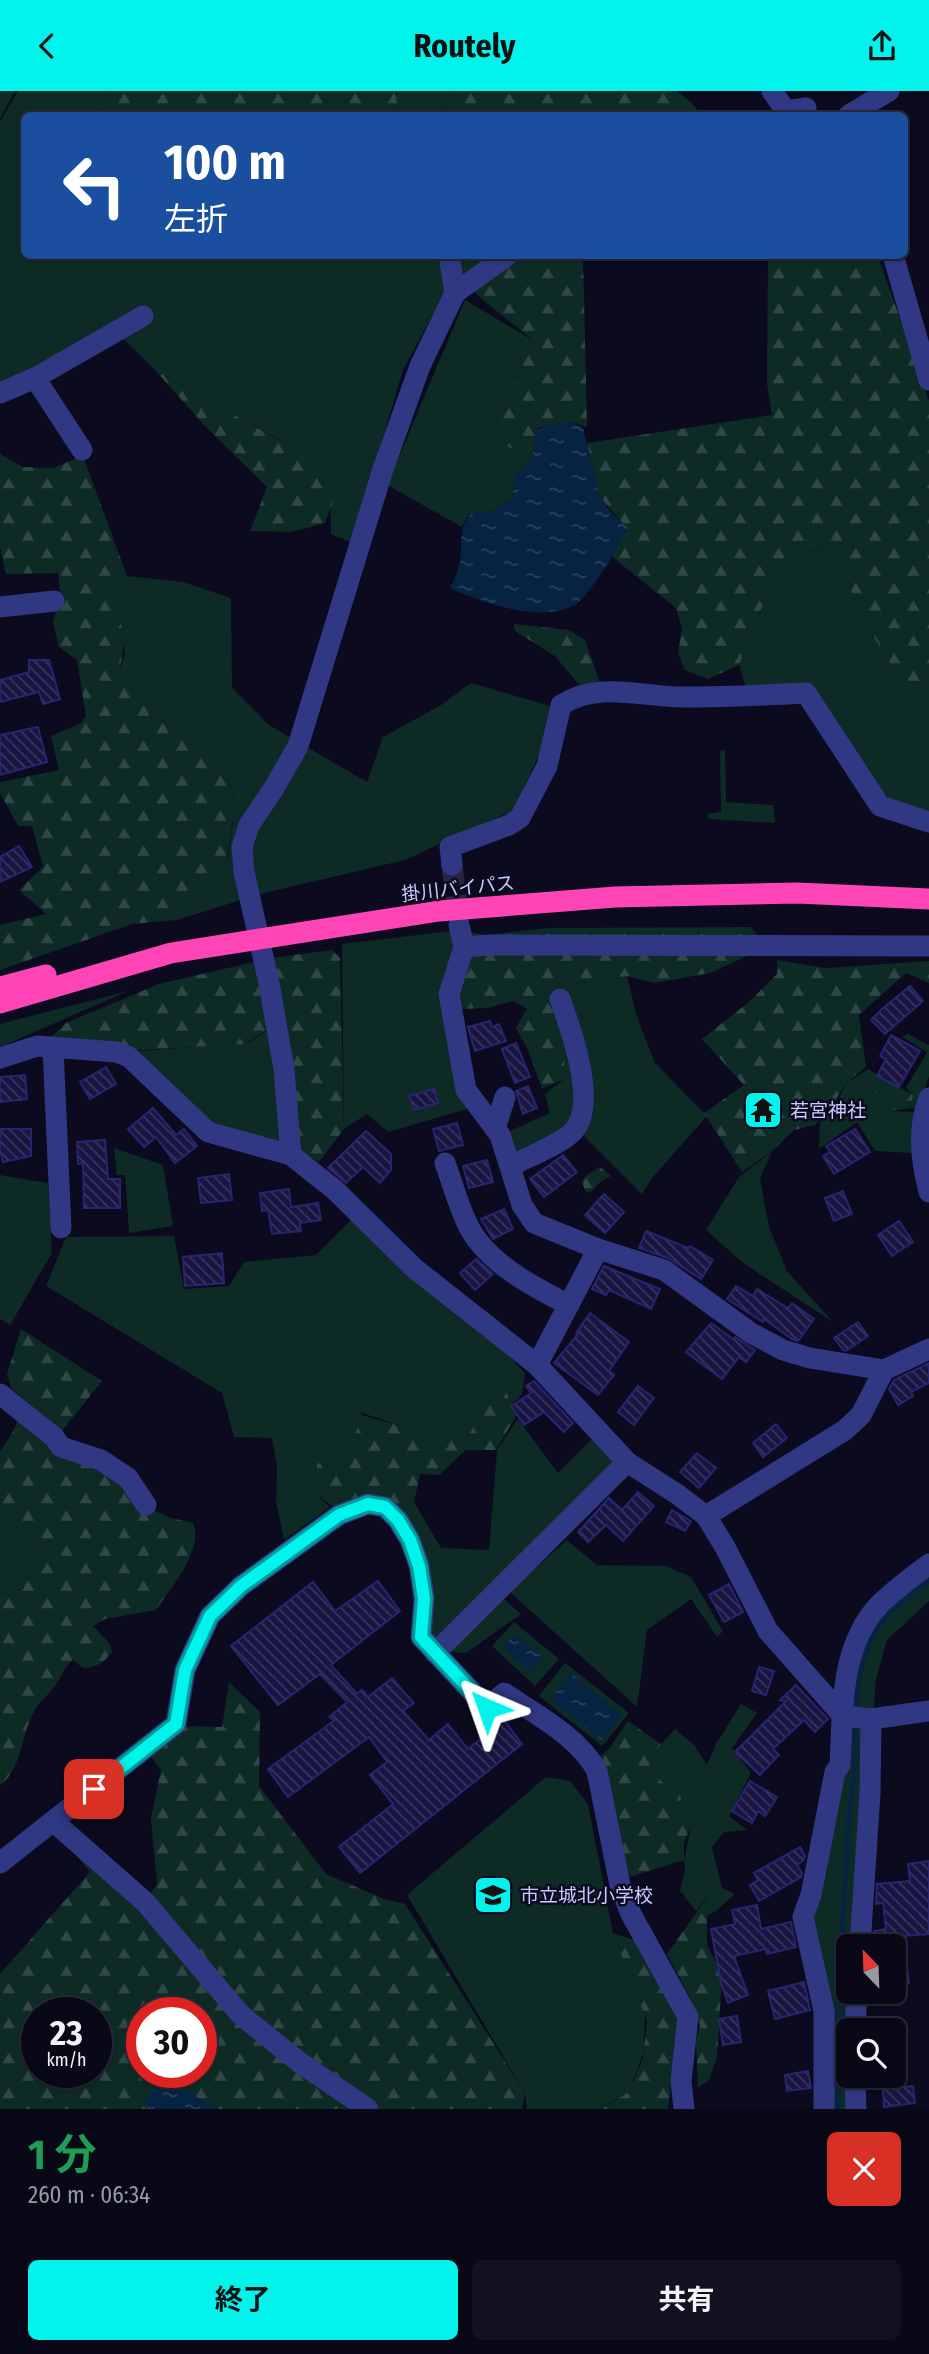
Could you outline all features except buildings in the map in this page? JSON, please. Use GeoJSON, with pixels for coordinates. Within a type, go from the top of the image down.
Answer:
{"type":"FeatureCollection","features":[{"type":"Feature","properties":{"kind":"highway","name":"掛川バイパス"},"geometry":{"type":"LineString","coordinates":[[0,1003],[171,953],[439,911],[615,897],[797,893],[929,899]]}},
{"type":"Feature","properties":{"kind":"highway"},"geometry":{"type":"LineString","coordinates":[[0,986],[107,960],[171,953]]}},
{"type":"Feature","properties":{"kind":"street"},"geometry":{"type":"LineString","coordinates":[[772,91],[786,111],[807,105]]}},
{"type":"Feature","properties":{"kind":"street"},"geometry":{"type":"LineString","coordinates":[[854,112],[889,91]]}},
{"type":"Feature","properties":{"kind":"street"},"geometry":{"type":"LineString","coordinates":[[450,259],[455,293]]}},
{"type":"Feature","properties":{"kind":"street"},"geometry":{"type":"LineString","coordinates":[[291,1155],[284,1069],[269,982],[244,872],[242,847],[249,825],[298,746],[383,469],[420,366],[455,293],[502,259]]}},
{"type":"Feature","properties":{"kind":"street"},"geometry":{"type":"LineString","coordinates":[[894,259],[929,380]]}},
{"type":"Feature","properties":{"kind":"street"},"geometry":{"type":"LineString","coordinates":[[0,393],[35,378],[143,316]]}},
{"type":"Feature","properties":{"kind":"street"},"geometry":{"type":"LineString","coordinates":[[35,378],[82,450]]}},
{"type":"Feature","properties":{"kind":"street"},"geometry":{"type":"LineString","coordinates":[[0,607],[54,601]]}},
{"type":"Feature","properties":{"kind":"street"},"geometry":{"type":"LineString","coordinates":[[452,865],[450,847],[509,825],[520,818],[547,766],[561,705],[573,697],[606,691],[684,697],[806,693],[880,806],[929,822]]}},
{"type":"Feature","properties":{"kind":"street"},"geometry":{"type":"LineString","coordinates":[[459,925],[464,947],[449,994],[466,1090],[500,1135],[523,1205],[534,1223],[598,1249],[664,1271],[751,1333],[783,1350],[810,1358],[884,1370],[929,1349]]}},
{"type":"Feature","properties":{"kind":"street"},"geometry":{"type":"LineString","coordinates":[[464,947],[929,946]]}},
{"type":"Feature","properties":{"kind":"street"},"geometry":{"type":"LineString","coordinates":[[510,1165],[570,1135],[579,1124],[583,1089],[580,1066],[576,1042],[560,999]]}},
{"type":"Feature","properties":{"kind":"street"},"geometry":{"type":"LineString","coordinates":[[0,1058],[37,1046],[117,1052],[129,1057],[208,1132],[291,1155],[335,1190],[414,1268],[537,1365],[626,1462],[706,1515],[768,1632],[846,1716],[872,1719],[929,1711]]}},
{"type":"Feature","properties":{"kind":"street"},"geometry":{"type":"LineString","coordinates":[[53,1048],[61,1228]]}},
{"type":"Feature","properties":{"kind":"street"},"geometry":{"type":"LineString","coordinates":[[495,1129],[505,1097]]}},
{"type":"Feature","properties":{"kind":"street"},"geometry":{"type":"LineString","coordinates":[[929,1098],[923,1114],[920,1140],[929,1192]]}},
{"type":"Feature","properties":{"kind":"street"},"geometry":{"type":"LineString","coordinates":[[445,1163],[471,1231],[498,1262],[569,1305]]}},
{"type":"Feature","properties":{"kind":"street"},"geometry":{"type":"LineString","coordinates":[[537,1365],[598,1249]]}},
{"type":"Feature","properties":{"kind":"street"},"geometry":{"type":"LineString","coordinates":[[706,1515],[845,1430],[861,1415],[884,1370]]}},
{"type":"Feature","properties":{"kind":"street"},"geometry":{"type":"LineString","coordinates":[[0,1394],[54,1437],[61,1447],[101,1460],[128,1478],[146,1505]]}},
{"type":"Feature","properties":{"kind":"street"},"geometry":{"type":"LineString","coordinates":[[435,1653],[626,1462]]}},
{"type":"Feature","properties":{"kind":"street"},"geometry":{"type":"LineString","coordinates":[[0,1863],[176,1724],[185,1670],[210,1616],[241,1586],[339,1515],[368,1504],[385,1507],[398,1520],[410,1540],[419,1566],[424,1598],[421,1637],[487,1708],[503,1693],[555,1728],[589,1756],[597,1771],[620,1885],[631,1914],[688,2017],[681,2081],[684,2109]]}},
{"type":"Feature","properties":{"kind":"street"},"geometry":{"type":"LineString","coordinates":[[824,2109],[824,2011],[803,1917],[811,1895],[835,1772],[840,1765],[846,1716],[848,1664],[860,1632],[878,1606],[929,1564]]}},
{"type":"Feature","properties":{"kind":"street"},"geometry":{"type":"LineString","coordinates":[[861,1934],[872,1719]]}},
{"type":"Feature","properties":{"kind":"street"},"geometry":{"type":"LineString","coordinates":[[53,1821],[145,1902],[241,2015],[299,2062],[368,2109]]}},
{"type":"Feature","properties":{"kind":"street"},"geometry":{"type":"LineString","coordinates":[[855,2088],[856,2109]]}},
{"type":"Feature","properties":{"kind":"green space"},"geometry":{"type":"Polygon","coordinates":[[[0,91],[15,91],[0,119],[0,91]]]}},
{"type":"Feature","properties":{"kind":"green space"},"geometry":{"type":"Polygon","coordinates":[[[18,91],[105,91],[102,112],[21,112],[21,259],[452,259],[460,278],[439,303],[403,370],[352,543],[331,534],[330,474],[276,438],[154,369],[117,333],[0,382],[0,122],[18,91]]]}},
{"type":"Feature","properties":{"kind":"green space"},"geometry":{"type":"Polygon","coordinates":[[[105,91],[396,91],[398,112],[102,112],[105,91]]]}},
{"type":"Feature","properties":{"kind":"green space"},"geometry":{"type":"Polygon","coordinates":[[[396,91],[450,91],[440,112],[398,112],[396,91]]]}},
{"type":"Feature","properties":{"kind":"green space"},"geometry":{"type":"Polygon","coordinates":[[[450,91],[677,91],[699,112],[440,112],[450,91]]]}},
{"type":"Feature","properties":{"kind":"green space"},"geometry":{"type":"Polygon","coordinates":[[[453,259],[583,259],[587,427],[572,422],[538,428],[532,458],[500,443],[497,418],[534,341],[460,278],[453,259]]]}},
{"type":"Feature","properties":{"kind":"green space"},"geometry":{"type":"Polygon","coordinates":[[[768,259],[879,259],[929,401],[929,693],[900,687],[890,663],[860,615],[848,582],[828,543],[787,562],[762,607],[739,665],[708,679],[685,670],[678,653],[682,629],[676,608],[611,556],[628,529],[599,496],[587,443],[772,415],[767,383],[768,259]]]}},
{"type":"Feature","properties":{"kind":"green space"},"geometry":{"type":"Polygon","coordinates":[[[465,300],[534,341],[497,418],[500,443],[532,458],[515,476],[512,499],[487,514],[467,517],[462,527],[387,485],[465,300]]]}},
{"type":"Feature","properties":{"kind":"green space"},"geometry":{"type":"Polygon","coordinates":[[[154,369],[314,460],[330,474],[334,499],[325,523],[291,532],[250,531],[267,487],[204,425],[154,369]]]}},
{"type":"Feature","properties":{"kind":"green space"},"geometry":{"type":"Polygon","coordinates":[[[0,454],[23,467],[53,468],[83,456],[127,576],[113,588],[123,642],[118,674],[161,721],[195,736],[228,773],[235,808],[226,864],[219,880],[177,920],[132,924],[0,970],[0,925],[46,914],[19,890],[43,867],[32,826],[18,826],[0,793],[0,782],[59,770],[51,736],[81,723],[86,716],[77,660],[59,647],[53,623],[60,591],[58,573],[6,574],[0,548],[0,454]]]}},
{"type":"Feature","properties":{"kind":"green space"},"geometry":{"type":"Polygon","coordinates":[[[829,543],[860,615],[890,663],[900,687],[929,693],[929,816],[884,799],[807,684],[746,687],[739,665],[762,607],[787,562],[829,543]]]}},
{"type":"Feature","properties":{"kind":"green space"},"geometry":{"type":"Polygon","coordinates":[[[127,576],[183,582],[231,598],[232,688],[269,725],[367,782],[383,737],[441,705],[471,683],[550,706],[539,755],[514,810],[405,860],[260,894],[177,920],[219,880],[228,857],[235,807],[228,773],[195,736],[161,721],[118,674],[125,654],[113,588],[127,576]]]}},
{"type":"Feature","properties":{"kind":"green space"},"geometry":{"type":"Polygon","coordinates":[[[514,624],[569,630],[585,640],[600,683],[581,687],[555,656],[515,631],[514,624]]]}},
{"type":"Feature","properties":{"kind":"green space"},"geometry":{"type":"Polygon","coordinates":[[[725,750],[726,802],[773,805],[775,823],[708,819],[708,814],[721,812],[720,751],[725,750]]]}},
{"type":"Feature","properties":{"kind":"green space"},"geometry":{"type":"Polygon","coordinates":[[[751,927],[767,947],[710,973],[654,983],[627,976],[565,984],[564,1079],[542,1089],[528,1050],[516,1028],[527,1009],[514,1001],[487,1008],[462,1009],[445,1016],[459,930],[486,935],[547,928],[751,927]]]}},
{"type":"Feature","properties":{"kind":"green space"},"geometry":{"type":"Polygon","coordinates":[[[459,930],[439,991],[467,1109],[388,1132],[367,1114],[344,1129],[342,944],[459,930]]]}},
{"type":"Feature","properties":{"kind":"green space"},"geometry":{"type":"Polygon","coordinates":[[[332,950],[340,958],[344,1129],[319,1162],[296,1149],[276,1025],[244,1044],[125,1051],[49,1039],[66,1023],[159,984],[271,958],[332,950]]]}},
{"type":"Feature","properties":{"kind":"green space"},"geometry":{"type":"Polygon","coordinates":[[[777,960],[825,968],[929,961],[929,983],[906,973],[859,1015],[866,1067],[846,1083],[832,1106],[815,1125],[794,1130],[772,1151],[742,1172],[704,1113],[744,1085],[702,1039],[749,1002],[777,974],[777,960]]]}},
{"type":"Feature","properties":{"kind":"green space"},"geometry":{"type":"Polygon","coordinates":[[[627,976],[637,1017],[655,1063],[707,1116],[652,1178],[642,1194],[580,1132],[518,1158],[508,1132],[550,1113],[545,1094],[564,1079],[564,984],[627,976]]]}},
{"type":"Feature","properties":{"kind":"green space"},"geometry":{"type":"Polygon","coordinates":[[[128,991],[5,1045],[0,1046],[0,1024],[128,991]]]}},
{"type":"Feature","properties":{"kind":"green space"},"geometry":{"type":"Polygon","coordinates":[[[272,1028],[287,1147],[209,1130],[132,1058],[139,1051],[248,1043],[272,1028]]]}},
{"type":"Feature","properties":{"kind":"green space"},"geometry":{"type":"Polygon","coordinates":[[[908,1034],[929,1045],[929,1076],[918,1110],[911,1108],[913,1095],[906,1088],[927,1052],[902,1037],[908,1034]]]}},
{"type":"Feature","properties":{"kind":"green space"},"geometry":{"type":"Polygon","coordinates":[[[868,1069],[913,1095],[911,1108],[890,1111],[861,1074],[868,1069]]]}},
{"type":"Feature","properties":{"kind":"green space"},"geometry":{"type":"Polygon","coordinates":[[[861,1074],[890,1111],[915,1112],[912,1153],[875,1151],[857,1122],[819,1149],[820,1119],[836,1105],[846,1083],[861,1074]]]}},
{"type":"Feature","properties":{"kind":"green space"},"geometry":{"type":"Polygon","coordinates":[[[114,1148],[163,1165],[173,1226],[129,1233],[125,1175],[117,1175],[114,1148]]]}},
{"type":"Feature","properties":{"kind":"green space"},"geometry":{"type":"Polygon","coordinates":[[[772,1151],[760,1178],[769,1227],[787,1271],[833,1322],[743,1263],[706,1230],[739,1177],[772,1151]]]}},
{"type":"Feature","properties":{"kind":"green space"},"geometry":{"type":"Polygon","coordinates":[[[600,1167],[611,1176],[600,1182],[590,1193],[585,1191],[582,1181],[600,1167]]]}},
{"type":"Feature","properties":{"kind":"green space"},"geometry":{"type":"Polygon","coordinates":[[[0,1175],[48,1183],[52,1253],[10,1325],[0,1319],[0,1175]]]}},
{"type":"Feature","properties":{"kind":"green space"},"geometry":{"type":"Polygon","coordinates":[[[352,1219],[460,1304],[525,1373],[522,1394],[510,1406],[501,1380],[464,1443],[362,1413],[350,1452],[315,1493],[330,1507],[284,1540],[276,1501],[277,1467],[272,1438],[234,1437],[222,1393],[46,1286],[66,1237],[174,1236],[184,1289],[229,1286],[244,1262],[316,1255],[352,1219]]]}},
{"type":"Feature","properties":{"kind":"green space"},"geometry":{"type":"Polygon","coordinates":[[[21,1329],[102,1381],[62,1431],[12,1389],[7,1374],[21,1329]]]}},
{"type":"Feature","properties":{"kind":"green space"},"geometry":{"type":"Polygon","coordinates":[[[501,1379],[516,1416],[496,1450],[466,1450],[439,1475],[420,1474],[414,1502],[404,1504],[393,1516],[368,1504],[332,1506],[315,1493],[317,1464],[350,1452],[361,1415],[464,1443],[501,1379]]]}},
{"type":"Feature","properties":{"kind":"green space"},"geometry":{"type":"Polygon","coordinates":[[[20,1413],[89,1456],[154,1510],[171,1518],[193,1523],[195,1533],[194,1545],[184,1569],[156,1610],[105,1619],[93,1626],[109,1643],[112,1652],[96,1666],[83,1668],[73,1660],[67,1665],[55,1686],[34,1712],[13,1770],[0,1785],[0,1594],[23,1589],[44,1543],[0,1518],[0,1452],[14,1430],[20,1413]]]}},
{"type":"Feature","properties":{"kind":"green space"},"geometry":{"type":"Polygon","coordinates":[[[518,1419],[558,1473],[595,1436],[617,1465],[494,1590],[521,1614],[466,1653],[437,1651],[421,1630],[421,1554],[393,1516],[404,1503],[414,1502],[441,1548],[489,1550],[497,1450],[518,1419]]]}},
{"type":"Feature","properties":{"kind":"green space"},"geometry":{"type":"Polygon","coordinates":[[[0,1518],[44,1543],[23,1589],[0,1594],[0,1518]]]}},
{"type":"Feature","properties":{"kind":"green space"},"geometry":{"type":"Polygon","coordinates":[[[567,1540],[597,1565],[666,1566],[691,1577],[723,1631],[717,1637],[691,1599],[647,1630],[637,1707],[511,1593],[513,1588],[567,1540]]]}},
{"type":"Feature","properties":{"kind":"green space"},"geometry":{"type":"Polygon","coordinates":[[[929,1564],[929,1601],[887,1640],[876,1679],[858,1934],[836,1934],[836,2004],[849,2004],[849,2018],[836,2018],[836,2088],[852,2088],[857,2109],[826,2109],[811,1906],[845,1691],[868,1620],[929,1564]]]}},
{"type":"Feature","properties":{"kind":"green space"},"geometry":{"type":"Polygon","coordinates":[[[514,1622],[559,1659],[535,1686],[492,1646],[514,1622]]]}},
{"type":"Feature","properties":{"kind":"green space"},"geometry":{"type":"Polygon","coordinates":[[[565,1663],[629,1713],[602,1746],[539,1696],[565,1663]]]}},
{"type":"Feature","properties":{"kind":"green space"},"geometry":{"type":"Polygon","coordinates":[[[229,1682],[260,1712],[259,1786],[326,1874],[384,1899],[405,1904],[525,2093],[522,2109],[0,2109],[0,1974],[90,1872],[51,1826],[145,1902],[157,1884],[151,1818],[161,1770],[146,1750],[179,1726],[222,1727],[229,1682]]]}},
{"type":"Feature","properties":{"kind":"green space"},"geometry":{"type":"Polygon","coordinates":[[[741,1704],[757,1713],[732,1748],[751,1773],[729,1816],[747,1830],[724,1832],[712,1847],[722,1888],[735,1894],[716,1911],[710,1893],[696,1911],[680,1891],[691,1827],[683,1810],[680,1793],[661,1781],[651,1762],[661,1744],[675,1729],[694,1745],[707,1765],[716,1744],[741,1704]]]}},
{"type":"Feature","properties":{"kind":"green space"},"geometry":{"type":"Polygon","coordinates":[[[628,1721],[661,1744],[651,1762],[661,1781],[680,1793],[683,1810],[691,1827],[684,1842],[684,1860],[630,1877],[622,1860],[594,1762],[608,1750],[628,1721]]]}},
{"type":"Feature","properties":{"kind":"green space"},"geometry":{"type":"Polygon","coordinates":[[[546,1777],[570,1781],[588,1804],[613,1933],[645,2014],[644,2051],[629,2092],[599,2109],[527,2109],[525,2093],[407,1895],[546,1777]]]}},
{"type":"Feature","properties":{"kind":"green space"},"geometry":{"type":"Polygon","coordinates":[[[711,1892],[716,1911],[707,1916],[707,1945],[722,1975],[717,2057],[709,2080],[698,2087],[696,2042],[700,2025],[689,1996],[667,1954],[711,1892]]]}},
{"type":"Feature","properties":{"kind":"green space"},"geometry":{"type":"Polygon","coordinates":[[[613,1933],[637,1941],[678,2021],[668,2109],[600,2109],[629,2092],[643,2058],[647,2021],[613,1933]]]}},
{"type":"Feature","properties":{"kind":"water"},"geometry":{"type":"Polygon","coordinates":[[[572,422],[583,428],[599,496],[628,528],[597,580],[576,604],[562,610],[546,612],[529,612],[495,605],[450,588],[459,567],[462,531],[466,521],[474,512],[487,514],[512,499],[515,476],[532,458],[536,432],[546,425],[572,422]]]}},
{"type":"Feature","properties":{"kind":"water"},"geometry":{"type":"Polygon","coordinates":[[[516,1633],[543,1658],[530,1672],[503,1647],[516,1633]]]}},
{"type":"Feature","properties":{"kind":"water"},"geometry":{"type":"Polygon","coordinates":[[[571,1673],[623,1716],[601,1740],[550,1699],[571,1673]]]}},
{"type":"Feature","properties":{"kind":"water"},"geometry":{"type":"Polygon","coordinates":[[[154,2088],[174,2088],[187,2091],[216,2109],[148,2109],[144,2100],[154,2088]]]}},
{"type":"Feature","properties":{"kind":"waterway"},"geometry":{"type":"LineString","coordinates":[[856,1712],[863,1661],[879,1626],[891,1610],[929,1581]]}},
{"type":"Feature","properties":{"kind":"waterway"},"geometry":{"type":"LineString","coordinates":[[838,2109],[838,2001],[849,1815],[855,1769],[855,1722]]}},
{"type":"Feature","properties":{"kind":"tunnel"},"geometry":{"type":"LineString","coordinates":[[452,865],[459,925]]}},
{"type":"Feature","properties":{"kind":"place","name":"若宮神社"},"geometry":{"type":"Point","coordinates":[763,1110]}},
{"type":"Feature","properties":{"kind":"place","name":"市立城北小学校"},"geometry":{"type":"Point","coordinates":[493,1895]}},
{"type":"Feature","properties":{"kind":"route"},"geometry":{"type":"LineString","coordinates":[[94,1789],[176,1724],[185,1670],[210,1616],[241,1586],[339,1515],[368,1504],[385,1507],[398,1520],[410,1540],[419,1566],[424,1598],[421,1637],[487,1708]]}}]}
